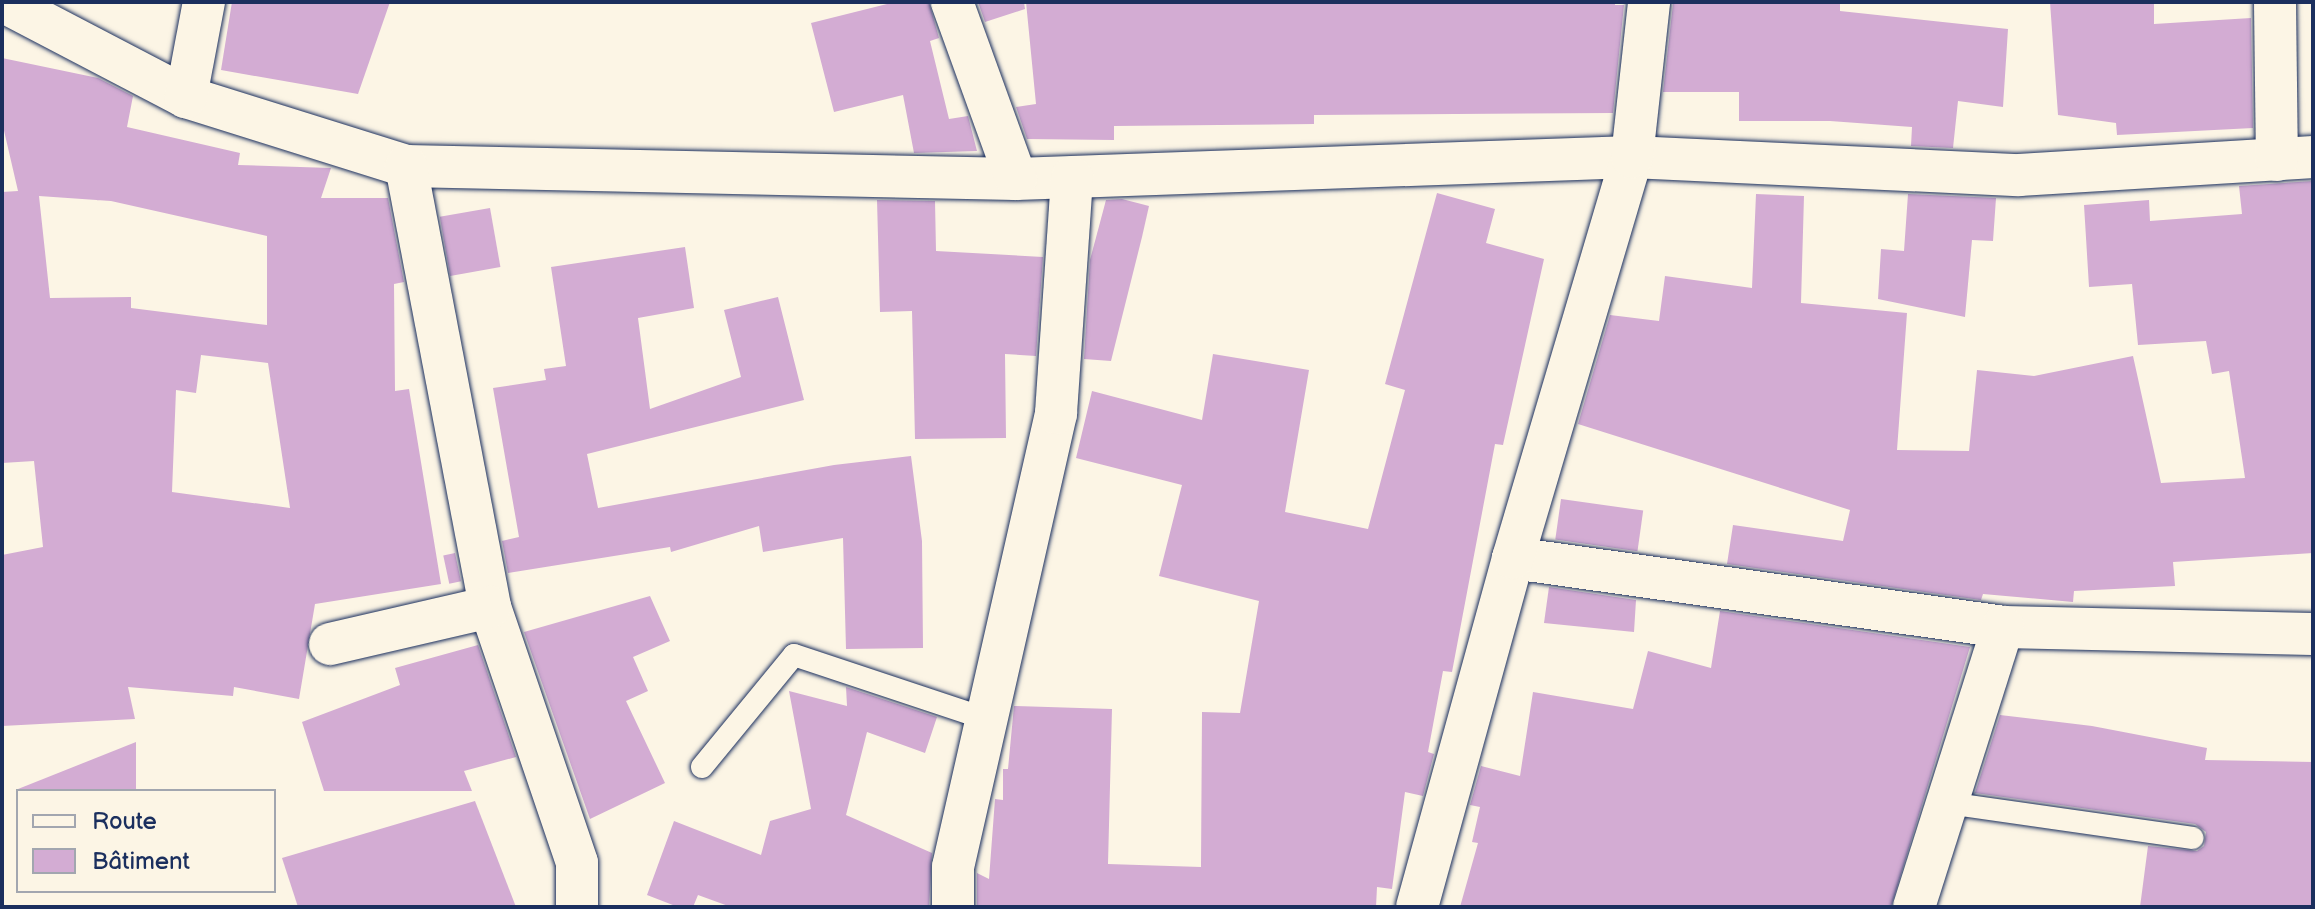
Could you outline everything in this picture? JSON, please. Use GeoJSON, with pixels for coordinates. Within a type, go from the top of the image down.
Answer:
{"type":"FeatureCollection","features":[{"type":"Feature","properties":{"kind":"street"},"geometry":{"type":"LineString","coordinates":[[4,2],[186,97],[406,166],[1016,179],[1632,157],[2019,175],[2295,158],[2275,2]]}},
{"type":"Feature","properties":{"kind":"street"},"geometry":{"type":"LineString","coordinates":[[186,97],[204,2]]}},
{"type":"Feature","properties":{"kind":"street"},"geometry":{"type":"LineString","coordinates":[[952,2],[1016,179]]}},
{"type":"Feature","properties":{"kind":"street"},"geometry":{"type":"LineString","coordinates":[[1417,907],[1513,558],[1632,157],[1649,2]]}},
{"type":"Feature","properties":{"kind":"street"},"geometry":{"type":"LineString","coordinates":[[406,166],[490,607],[577,863],[577,907]]}},
{"type":"Feature","properties":{"kind":"street"},"geometry":{"type":"LineString","coordinates":[[953,907],[953,867],[1056,413],[1072,178]]}},
{"type":"Feature","properties":{"kind":"street"},"geometry":{"type":"LineString","coordinates":[[1513,558],[2003,627],[2313,634]]}},
{"type":"Feature","properties":{"kind":"street"},"geometry":{"type":"LineString","coordinates":[[330,644],[490,607]]}},
{"type":"Feature","properties":{"kind":"street"},"geometry":{"type":"LineString","coordinates":[[1914,907],[2003,627]]}},
{"type":"Feature","properties":{"kind":"lane"},"geometry":{"type":"LineString","coordinates":[[702,767],[794,655],[986,719]]}},
{"type":"Feature","properties":{"kind":"lane"},"geometry":{"type":"LineString","coordinates":[[1947,803],[2193,838]]}},
{"type":"Feature","properties":{"kind":"building"},"geometry":{"type":"Polygon","coordinates":[[[232,2],[390,2],[358,94],[221,70],[232,2]]]}},
{"type":"Feature","properties":{"kind":"building"},"geometry":{"type":"Polygon","coordinates":[[[895,2],[929,2],[939,38],[930,41],[949,119],[968,116],[977,151],[914,153],[903,95],[834,112],[811,23],[895,2]]]}},
{"type":"Feature","properties":{"kind":"building"},"geometry":{"type":"Polygon","coordinates":[[[978,2],[1024,2],[1025,9],[985,22],[978,2]]]}},
{"type":"Feature","properties":{"kind":"building"},"geometry":{"type":"Polygon","coordinates":[[[1026,2],[1615,2],[1615,5],[1624,5],[1613,113],[1314,115],[1314,124],[1114,126],[1114,140],[1027,139],[1016,107],[1036,104],[1026,2]]]}},
{"type":"Feature","properties":{"kind":"building"},"geometry":{"type":"Polygon","coordinates":[[[1840,2],[1840,11],[2008,29],[2003,107],[1958,101],[1953,148],[1911,146],[1912,127],[1830,121],[1739,121],[1739,92],[1663,92],[1673,4],[1840,2]]]}},
{"type":"Feature","properties":{"kind":"building"},"geometry":{"type":"Polygon","coordinates":[[[2050,2],[2154,2],[2154,24],[2251,18],[2253,128],[2117,135],[2116,123],[2058,115],[2050,2]]]}},
{"type":"Feature","properties":{"kind":"building"},"geometry":{"type":"Polygon","coordinates":[[[2,58],[98,78],[133,96],[127,127],[240,153],[238,165],[331,168],[321,198],[388,198],[404,282],[394,284],[395,391],[409,389],[441,584],[315,604],[299,699],[234,687],[233,696],[128,687],[135,719],[2,726],[2,555],[43,547],[34,461],[2,463],[2,192],[18,191],[2,122],[2,58]],[[39,196],[50,298],[131,297],[131,308],[267,325],[267,236],[111,201],[39,196]],[[201,355],[196,393],[176,390],[172,492],[290,508],[268,363],[201,355]]]}},
{"type":"Feature","properties":{"kind":"building"},"geometry":{"type":"Polygon","coordinates":[[[2313,181],[2313,553],[2173,562],[2175,586],[2074,591],[2073,602],[1983,594],[1981,600],[1727,564],[1733,525],[1843,541],[1850,510],[1578,424],[1610,315],[1659,321],[1665,276],[1752,288],[1756,194],[1804,196],[1801,303],[1907,313],[1897,450],[1969,451],[1977,370],[2034,376],[2133,356],[2161,483],[2245,478],[2229,371],[2212,374],[2206,341],[2138,345],[2132,284],[2089,287],[2084,205],[2149,200],[2150,221],[2242,214],[2239,186],[2313,181]]]}},
{"type":"Feature","properties":{"kind":"building"},"geometry":{"type":"Polygon","coordinates":[[[1437,193],[1495,209],[1486,243],[1544,259],[1503,445],[1495,444],[1452,672],[1443,671],[1428,752],[1434,754],[1423,796],[1405,792],[1392,889],[1377,887],[1376,907],[977,907],[977,873],[989,879],[995,799],[1003,800],[1003,769],[1008,769],[1014,706],[1112,709],[1108,864],[1201,867],[1202,712],[1240,713],[1259,601],[1159,576],[1182,485],[1076,458],[1092,391],[1202,420],[1213,354],[1309,370],[1285,512],[1368,529],[1405,390],[1385,384],[1437,193]]]}},
{"type":"Feature","properties":{"kind":"building"},"geometry":{"type":"Polygon","coordinates":[[[1908,194],[1996,198],[1993,241],[1972,240],[1965,317],[1878,299],[1881,249],[1904,251],[1908,194]]]}},
{"type":"Feature","properties":{"kind":"building"},"geometry":{"type":"Polygon","coordinates":[[[1122,199],[1149,206],[1142,237],[1111,361],[1084,359],[1090,260],[1106,200],[1122,199]]]}},
{"type":"Feature","properties":{"kind":"building"},"geometry":{"type":"Polygon","coordinates":[[[877,200],[935,201],[936,251],[1043,257],[1036,356],[1005,354],[1006,438],[915,439],[912,311],[880,312],[877,200]]]}},
{"type":"Feature","properties":{"kind":"building"},"geometry":{"type":"Polygon","coordinates":[[[490,208],[500,267],[450,276],[440,217],[490,208]]]}},
{"type":"Feature","properties":{"kind":"building"},"geometry":{"type":"Polygon","coordinates":[[[685,247],[694,308],[638,318],[650,409],[741,377],[724,310],[778,297],[804,400],[587,454],[598,508],[834,465],[911,456],[922,541],[923,648],[846,649],[843,538],[763,552],[759,526],[671,552],[670,547],[508,573],[502,541],[519,537],[493,388],[546,380],[544,369],[566,366],[551,267],[685,247]]]}},
{"type":"Feature","properties":{"kind":"building"},"geometry":{"type":"Polygon","coordinates":[[[1561,499],[1643,511],[1637,551],[1555,540],[1561,499]]]}},
{"type":"Feature","properties":{"kind":"building"},"geometry":{"type":"Polygon","coordinates":[[[455,553],[461,581],[449,584],[443,555],[455,553]]]}},
{"type":"Feature","properties":{"kind":"building"},"geometry":{"type":"Polygon","coordinates":[[[1549,587],[1636,600],[1634,632],[1544,623],[1549,587]]]}},
{"type":"Feature","properties":{"kind":"building"},"geometry":{"type":"Polygon","coordinates":[[[650,596],[670,641],[633,657],[648,691],[626,701],[665,783],[590,819],[524,632],[650,596]]]}},
{"type":"Feature","properties":{"kind":"building"},"geometry":{"type":"Polygon","coordinates":[[[1720,611],[1970,647],[1891,907],[1460,907],[1478,843],[1472,842],[1480,807],[1470,805],[1481,766],[1520,776],[1533,692],[1633,709],[1648,651],[1711,668],[1720,611]]]}},
{"type":"Feature","properties":{"kind":"building"},"geometry":{"type":"Polygon","coordinates":[[[478,645],[516,757],[464,771],[472,791],[324,791],[302,722],[400,685],[395,668],[478,645]]]}},
{"type":"Feature","properties":{"kind":"building"},"geometry":{"type":"Polygon","coordinates":[[[846,687],[937,717],[925,753],[867,732],[846,815],[932,853],[929,907],[731,907],[698,895],[693,907],[678,907],[647,895],[674,821],[761,855],[770,821],[811,809],[789,691],[847,706],[846,687]]]}},
{"type":"Feature","properties":{"kind":"building"},"geometry":{"type":"Polygon","coordinates":[[[2000,715],[2092,726],[2207,748],[2205,760],[2313,762],[2313,907],[2140,907],[2148,846],[2197,851],[2204,846],[2206,832],[2195,824],[1975,793],[2000,715]]]}},
{"type":"Feature","properties":{"kind":"building"},"geometry":{"type":"Polygon","coordinates":[[[136,742],[136,789],[18,789],[136,742]]]}},
{"type":"Feature","properties":{"kind":"building"},"geometry":{"type":"Polygon","coordinates":[[[475,801],[516,907],[298,907],[282,858],[475,801]]]}}]}
